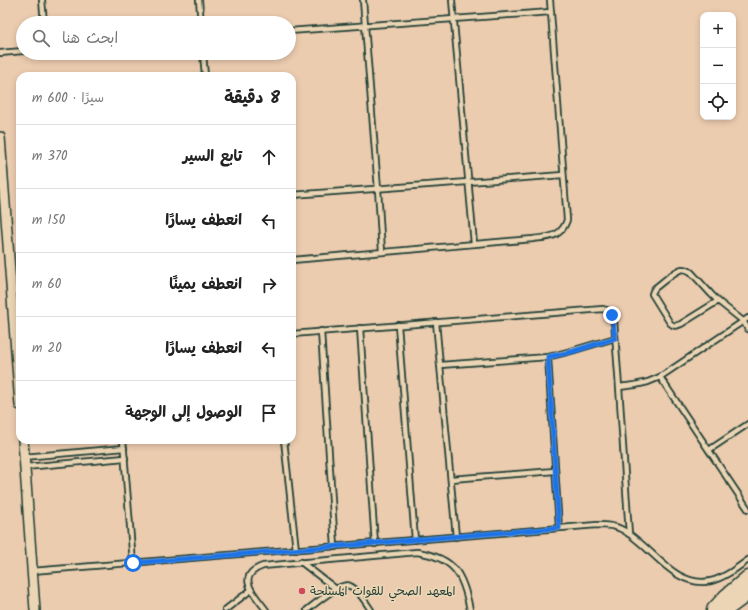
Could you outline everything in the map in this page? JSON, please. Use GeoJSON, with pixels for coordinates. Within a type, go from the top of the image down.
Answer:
{"type":"FeatureCollection","features":[{"type":"Feature","properties":{"kind":"highway"},"geometry":{"type":"LineString","coordinates":[[715,610],[727,597],[748,579]]}},
{"type":"Feature","properties":{"kind":"main road"},"geometry":{"type":"LineString","coordinates":[[726,610],[748,594]]}},
{"type":"Feature","properties":{"kind":"street"},"geometry":{"type":"LineString","coordinates":[[0,137],[16,351]]}},
{"type":"Feature","properties":{"kind":"street"},"geometry":{"type":"LineString","coordinates":[[23,444],[35,610]]}},
{"type":"Feature","properties":{"kind":"lane"},"geometry":{"type":"LineString","coordinates":[[42,0],[43,16]]}},
{"type":"Feature","properties":{"kind":"lane"},"geometry":{"type":"LineString","coordinates":[[199,0],[200,16]]}},
{"type":"Feature","properties":{"kind":"lane"},"geometry":{"type":"LineString","coordinates":[[363,0],[382,252]]}},
{"type":"Feature","properties":{"kind":"lane"},"geometry":{"type":"LineString","coordinates":[[452,0],[474,244]]}},
{"type":"Feature","properties":{"kind":"lane"},"geometry":{"type":"LineString","coordinates":[[296,260],[532,240],[558,234],[564,227],[566,220],[550,0]]}},
{"type":"Feature","properties":{"kind":"lane"},"geometry":{"type":"LineString","coordinates":[[296,30],[551,12]]}},
{"type":"Feature","properties":{"kind":"lane"},"geometry":{"type":"LineString","coordinates":[[0,53],[16,52]]}},
{"type":"Feature","properties":{"kind":"lane"},"geometry":{"type":"LineString","coordinates":[[204,60],[205,72]]}},
{"type":"Feature","properties":{"kind":"lane"},"geometry":{"type":"LineString","coordinates":[[296,196],[563,175]]}},
{"type":"Feature","properties":{"kind":"lane"},"geometry":{"type":"LineString","coordinates":[[718,301],[681,324],[673,326],[652,294],[655,288],[676,272],[687,269],[718,301],[743,321],[748,329]]}},
{"type":"Feature","properties":{"kind":"lane"},"geometry":{"type":"LineString","coordinates":[[296,334],[603,309],[610,311],[612,315],[615,338],[629,534]]}},
{"type":"Feature","properties":{"kind":"lane"},"geometry":{"type":"LineString","coordinates":[[619,387],[648,382],[660,377],[748,318]]}},
{"type":"Feature","properties":{"kind":"lane"},"geometry":{"type":"LineString","coordinates":[[436,322],[456,537]]}},
{"type":"Feature","properties":{"kind":"lane"},"geometry":{"type":"LineString","coordinates":[[398,325],[415,540]]}},
{"type":"Feature","properties":{"kind":"lane"},"geometry":{"type":"LineString","coordinates":[[360,328],[375,544]]}},
{"type":"Feature","properties":{"kind":"lane"},"geometry":{"type":"LineString","coordinates":[[321,331],[335,547]]}},
{"type":"Feature","properties":{"kind":"lane"},"geometry":{"type":"LineString","coordinates":[[440,365],[548,357],[571,352],[615,338]]}},
{"type":"Feature","properties":{"kind":"lane"},"geometry":{"type":"LineString","coordinates":[[548,357],[559,528]]}},
{"type":"Feature","properties":{"kind":"lane"},"geometry":{"type":"LineString","coordinates":[[660,377],[748,509]]}},
{"type":"Feature","properties":{"kind":"lane"},"geometry":{"type":"LineString","coordinates":[[709,450],[748,424]]}},
{"type":"Feature","properties":{"kind":"lane"},"geometry":{"type":"LineString","coordinates":[[124,444],[133,563]]}},
{"type":"Feature","properties":{"kind":"lane"},"geometry":{"type":"LineString","coordinates":[[284,444],[296,550]]}},
{"type":"Feature","properties":{"kind":"lane"},"geometry":{"type":"LineString","coordinates":[[24,456],[124,448]]}},
{"type":"Feature","properties":{"kind":"lane"},"geometry":{"type":"LineString","coordinates":[[25,467],[125,458]]}},
{"type":"Feature","properties":{"kind":"lane"},"geometry":{"type":"LineString","coordinates":[[451,479],[555,471]]}},
{"type":"Feature","properties":{"kind":"lane"},"geometry":{"type":"LineString","coordinates":[[32,571],[597,525],[621,528],[677,574],[688,580],[699,582],[712,580],[725,575],[748,560]]}},
{"type":"Feature","properties":{"kind":"lane"},"geometry":{"type":"LineString","coordinates":[[266,610],[248,584],[248,578],[251,572],[256,568],[301,562],[417,552],[429,554],[445,561],[453,568],[465,588],[470,610]]}},
{"type":"Feature","properties":{"kind":"lane"},"geometry":{"type":"LineString","coordinates":[[301,562],[336,589]]}},
{"type":"Feature","properties":{"kind":"lane"},"geometry":{"type":"LineString","coordinates":[[307,610],[336,589],[347,585],[351,586],[358,592],[371,610]]}},
{"type":"Feature","properties":{"kind":"lane"},"geometry":{"type":"LineString","coordinates":[[225,610],[251,590]]}},
{"type":"Feature","properties":{"kind":"place","name":"المعهد الصحي للقوات المسلحة"},"geometry":{"type":"Point","coordinates":[302,591]}},
{"type":"Feature","properties":{"kind":"route"},"geometry":{"type":"LineString","coordinates":[[133,563],[559,528],[548,357],[571,352],[589,345],[615,338],[614,320],[612,315]]}}]}
